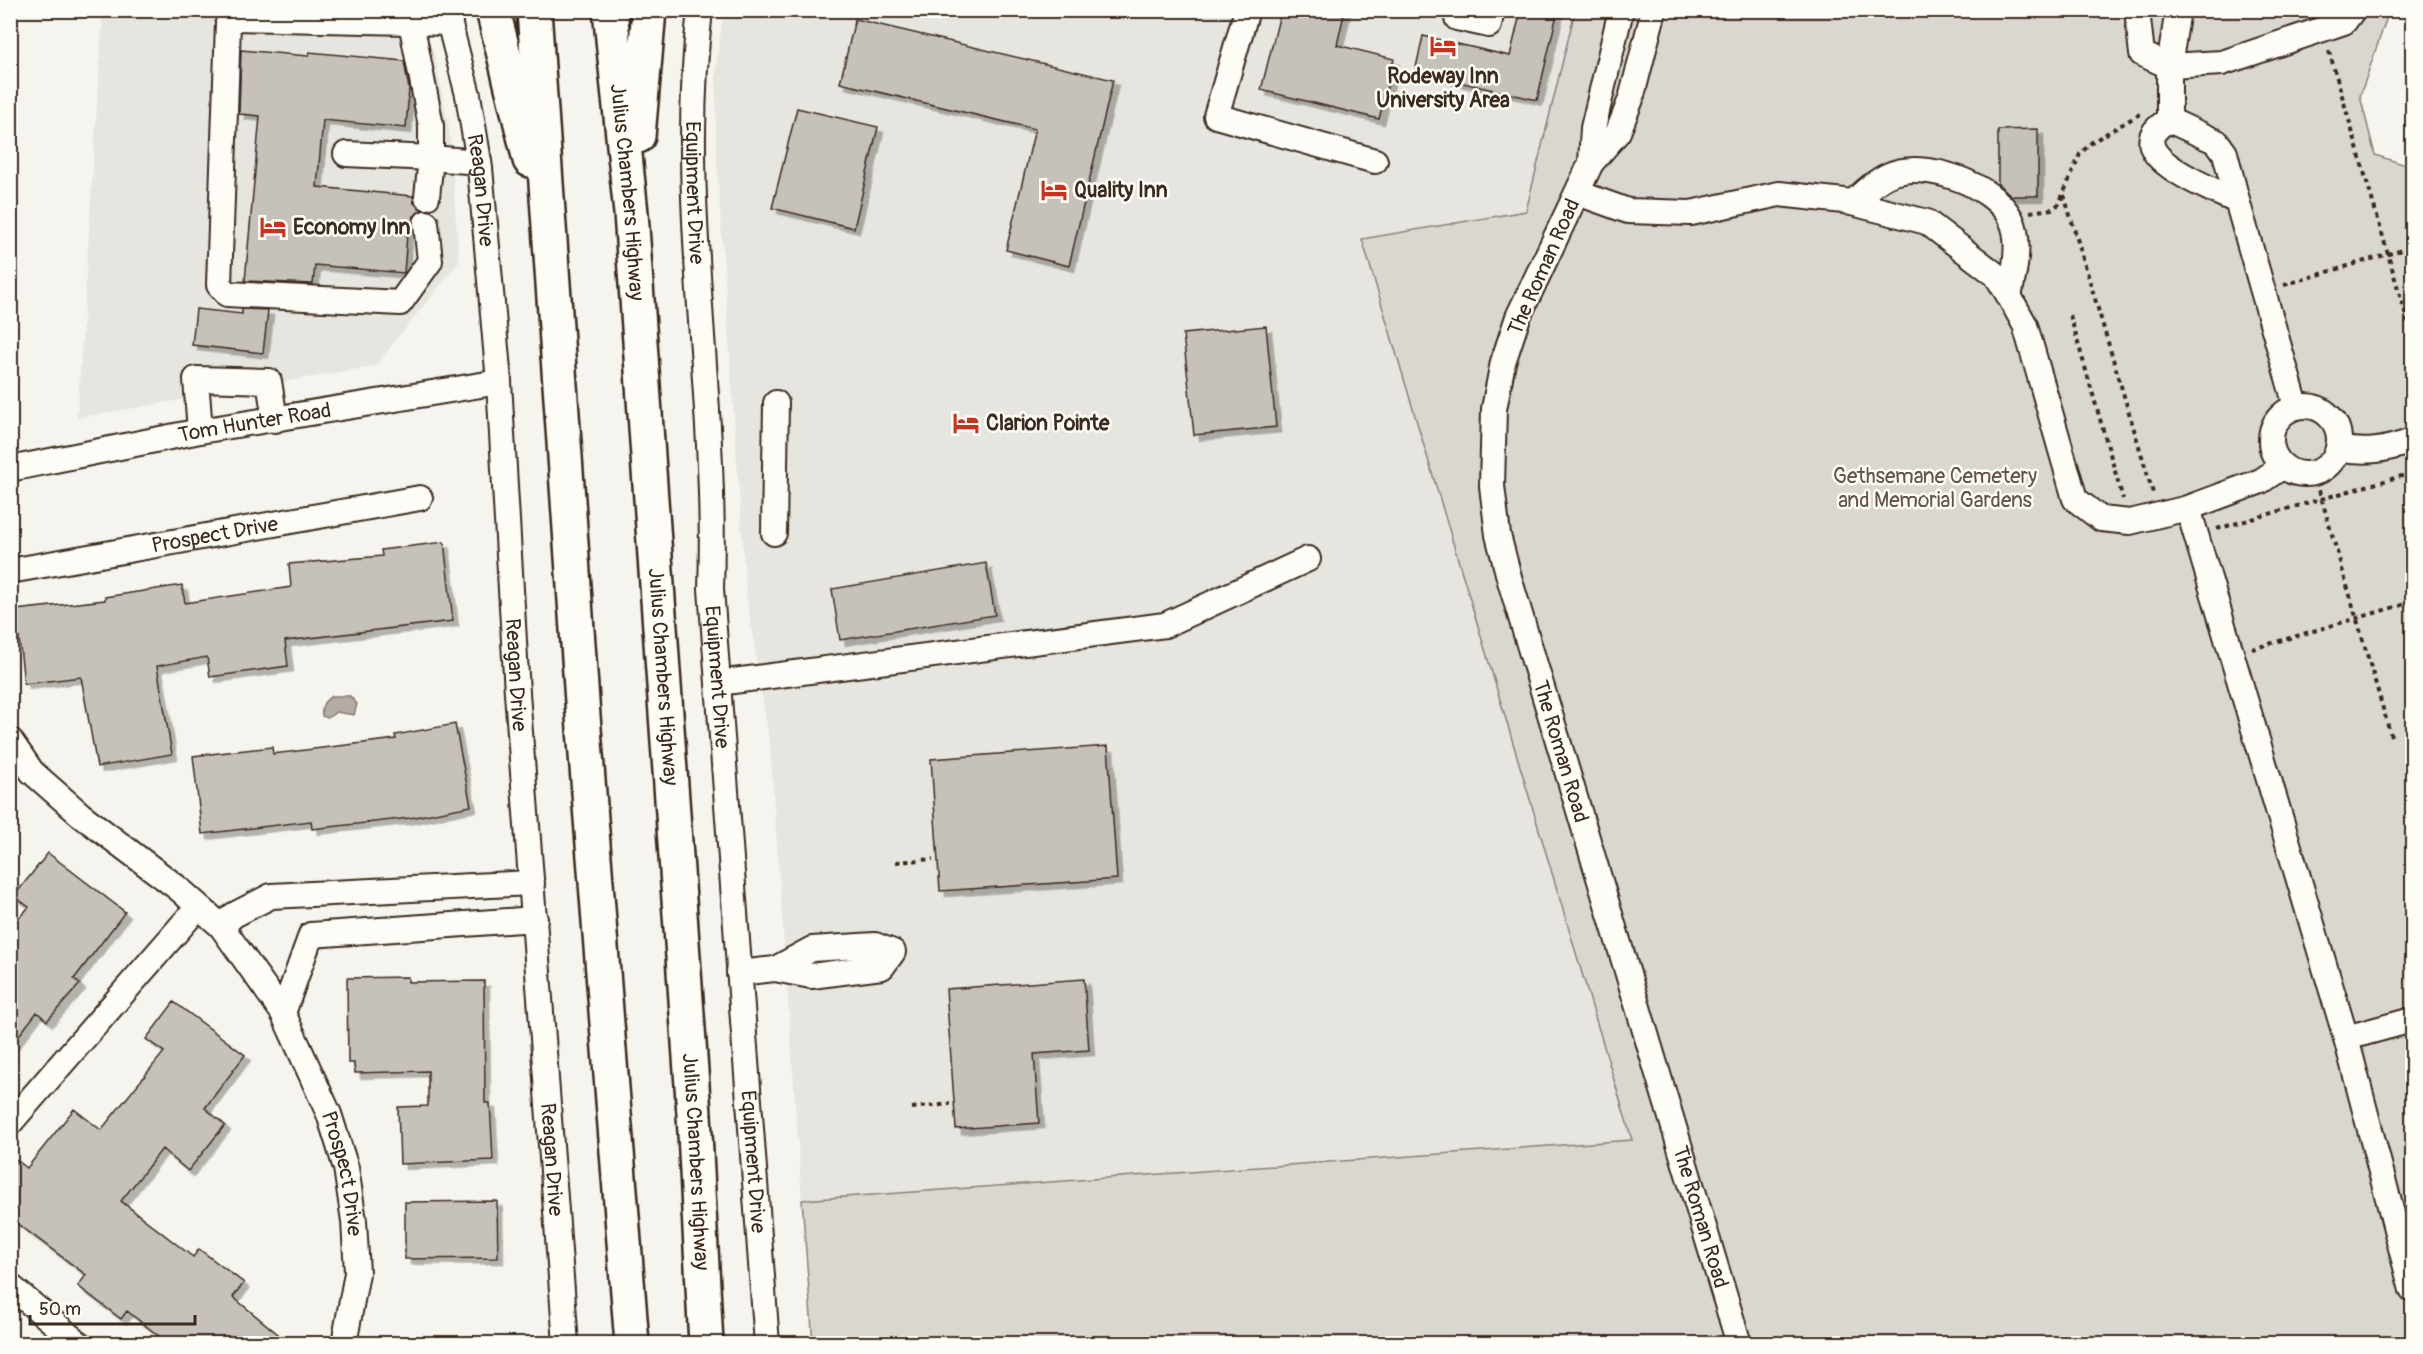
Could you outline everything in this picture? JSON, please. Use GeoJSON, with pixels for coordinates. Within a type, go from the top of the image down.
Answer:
{"type":"FeatureCollection","features":[{"type":"Feature","properties":{"kind":"highway"},"geometry":{"type":"LineString","coordinates":[[493,10],[502,55],[550,233]]}},
{"type":"Feature","properties":{"kind":"highway"},"geometry":{"type":"LineString","coordinates":[[534,10],[583,716],[632,1344]]}},
{"type":"Feature","properties":{"kind":"highway","name":"Julius Chambers Highway"},"geometry":{"type":"LineString","coordinates":[[610,10],[631,213],[693,1102],[706,1344]]}},
{"type":"Feature","properties":{"kind":"highway"},"geometry":{"type":"LineString","coordinates":[[631,213],[649,10]]}},
{"type":"Feature","properties":{"kind":"street","name":"Equipment Drive"},"geometry":{"type":"LineString","coordinates":[[700,10],[691,121],[692,198],[713,491],[711,589],[767,1344]]}},
{"type":"Feature","properties":{"kind":"street"},"geometry":{"type":"LineString","coordinates":[[1247,10],[1216,116],[1375,161]]}},
{"type":"Feature","properties":{"kind":"street"},"geometry":{"type":"LineString","coordinates":[[1459,10],[1457,18],[1488,24],[1492,10]]}},
{"type":"Feature","properties":{"kind":"street","name":"The Roman Road"},"geometry":{"type":"LineString","coordinates":[[1592,163],[1593,128],[1621,10]]}},
{"type":"Feature","properties":{"kind":"street","name":"The Roman Road"},"geometry":{"type":"LineString","coordinates":[[1654,10],[1631,99],[1618,132],[1592,163],[1518,317],[1503,362],[1492,433],[1492,486],[1498,535],[1739,1344]]}},
{"type":"Feature","properties":{"kind":"street"},"geometry":{"type":"LineString","coordinates":[[2137,10],[2142,54],[2169,66],[2222,63],[2344,22],[2353,10]]}},
{"type":"Feature","properties":{"kind":"street"},"geometry":{"type":"LineString","coordinates":[[2178,10],[2169,66],[2169,109],[2152,135],[2151,145],[2156,155],[2177,171],[2237,201]]}},
{"type":"Feature","properties":{"kind":"street"},"geometry":{"type":"LineString","coordinates":[[426,223],[430,261],[400,303],[227,294],[219,285],[225,17],[448,17]]}},
{"type":"Feature","properties":{"kind":"street","name":"Reagan Drive"},"geometry":{"type":"LineString","coordinates":[[448,17],[468,95],[479,162],[499,382],[532,883],[566,1344]]}},
{"type":"Feature","properties":{"kind":"street"},"geometry":{"type":"LineString","coordinates":[[402,18],[431,126],[428,197]]}},
{"type":"Feature","properties":{"kind":"street"},"geometry":{"type":"LineString","coordinates":[[2169,109],[2217,142],[2225,153],[2296,406]]}},
{"type":"Feature","properties":{"kind":"street"},"geometry":{"type":"LineString","coordinates":[[346,154],[479,162]]}},
{"type":"Feature","properties":{"kind":"street"},"geometry":{"type":"LineString","coordinates":[[1852,203],[1889,175],[1907,170],[1947,174],[1967,182],[1988,195],[2010,219],[2016,238],[2009,296]]}},
{"type":"Feature","properties":{"kind":"street"},"geometry":{"type":"LineString","coordinates":[[1578,193],[1628,211],[1691,213],[1779,194],[1852,203],[1927,222],[1996,275],[2009,296],[2025,324],[2075,499],[2102,519],[2130,522],[2188,508],[2261,481],[2283,466]]}},
{"type":"Feature","properties":{"kind":"street"},"geometry":{"type":"LineString","coordinates":[[200,431],[196,379],[269,381],[274,420]]}},
{"type":"Feature","properties":{"kind":"street","name":"Tom Hunter Road"},"geometry":{"type":"LineString","coordinates":[[10,469],[200,431],[499,382]]}},
{"type":"Feature","properties":{"kind":"street"},"geometry":{"type":"LineString","coordinates":[[774,533],[776,403]]}},
{"type":"Feature","properties":{"kind":"street"},"geometry":{"type":"LineString","coordinates":[[2308,405],[2329,415],[2336,425],[2338,448],[2326,468],[2314,473],[2303,474],[2283,466],[2272,449],[2273,427],[2286,411],[2296,406],[2308,405]]}},
{"type":"Feature","properties":{"kind":"street"},"geometry":{"type":"LineString","coordinates":[[2338,448],[2361,453],[2380,451],[2412,441]]}},
{"type":"Feature","properties":{"kind":"street","name":"Prospect Drive"},"geometry":{"type":"LineString","coordinates":[[10,571],[420,498]]}},
{"type":"Feature","properties":{"kind":"street"},"geometry":{"type":"LineString","coordinates":[[2188,508],[2346,1038],[2412,1290]]}},
{"type":"Feature","properties":{"kind":"street"},"geometry":{"type":"LineString","coordinates":[[718,683],[1165,625],[1308,559]]}},
{"type":"Feature","properties":{"kind":"street","name":"Prospect Drive"},"geometry":{"type":"LineString","coordinates":[[10,740],[32,772],[81,815],[179,889],[221,926],[284,1013],[329,1114],[346,1168],[357,1273],[344,1344]]}},
{"type":"Feature","properties":{"kind":"street"},"geometry":{"type":"LineString","coordinates":[[221,926],[234,915],[271,896],[532,883]]}},
{"type":"Feature","properties":{"kind":"street"},"geometry":{"type":"LineString","coordinates":[[467,886],[471,924]]}},
{"type":"Feature","properties":{"kind":"street"},"geometry":{"type":"LineString","coordinates":[[284,1013],[311,935],[302,896]]}},
{"type":"Feature","properties":{"kind":"street"},"geometry":{"type":"LineString","coordinates":[[10,1124],[198,908]]}},
{"type":"Feature","properties":{"kind":"street"},"geometry":{"type":"LineString","coordinates":[[311,935],[535,919]]}},
{"type":"Feature","properties":{"kind":"street"},"geometry":{"type":"LineString","coordinates":[[738,973],[775,969]]}},
{"type":"Feature","properties":{"kind":"street"},"geometry":{"type":"LineString","coordinates":[[2346,1038],[2412,1020]]}},
{"type":"Feature","properties":{"kind":"street"},"geometry":{"type":"LineString","coordinates":[[10,1286],[78,1344]]}},
{"type":"Feature","properties":{"kind":"path"},"geometry":{"type":"LineString","coordinates":[[2323,30],[2412,337]]}},
{"type":"Feature","properties":{"kind":"path"},"geometry":{"type":"LineString","coordinates":[[2010,219],[2023,213],[2052,209],[2064,195],[2073,165],[2092,142],[2169,109]]}},
{"type":"Feature","properties":{"kind":"path"},"geometry":{"type":"LineString","coordinates":[[2064,195],[2160,515]]}},
{"type":"Feature","properties":{"kind":"path"},"geometry":{"type":"LineString","coordinates":[[2263,291],[2412,247]]}},
{"type":"Feature","properties":{"kind":"path"},"geometry":{"type":"LineString","coordinates":[[2070,315],[2130,522]]}},
{"type":"Feature","properties":{"kind":"path"},"geometry":{"type":"LineString","coordinates":[[2196,536],[2412,472]]}},
{"type":"Feature","properties":{"kind":"path"},"geometry":{"type":"LineString","coordinates":[[2314,473],[2391,736]]}},
{"type":"Feature","properties":{"kind":"path"},"geometry":{"type":"LineString","coordinates":[[2232,655],[2412,602]]}},
{"type":"Feature","properties":{"kind":"path"},"geometry":{"type":"LineString","coordinates":[[896,862],[933,859]]}},
{"type":"Feature","properties":{"kind":"path"},"geometry":{"type":"LineString","coordinates":[[912,1108],[950,1104]]}},
{"type":"Feature","properties":{"kind":"shaded area","name":"Economy Inn"},"geometry":{"type":"Polygon","coordinates":[[[103,11],[419,11],[435,58],[450,135],[459,262],[375,366],[77,418],[103,11]]]}},
{"type":"Feature","properties":{"kind":"shaded area"},"geometry":{"type":"Polygon","coordinates":[[[723,11],[1575,11],[1526,211],[1362,239],[1633,1141],[802,1200],[770,746],[746,593],[716,150],[716,71],[723,11]]]}},
{"type":"Feature","properties":{"kind":"shaded area"},"geometry":{"type":"Polygon","coordinates":[[[332,696],[350,696],[357,704],[354,715],[336,712],[328,718],[322,716],[323,704],[332,696]]]}},
{"type":"Feature","properties":{"kind":"green space","name":"Gethsemane Cemetery and Memorial Gardens"},"geometry":{"type":"Polygon","coordinates":[[[1575,11],[2389,11],[2360,96],[2375,155],[2412,167],[2412,1343],[813,1343],[802,1200],[1632,1140],[1362,239],[1526,211],[1575,11]]]}},
{"type":"Feature","properties":{"kind":"building"},"geometry":{"type":"Polygon","coordinates":[[[1281,10],[1345,10],[1337,45],[1394,59],[1379,119],[1261,90],[1281,10]]]}},
{"type":"Feature","properties":{"kind":"building","name":"Rodeway Inn University Area"},"geometry":{"type":"Polygon","coordinates":[[[1521,10],[1558,10],[1537,100],[1415,72],[1423,36],[1510,56],[1521,10]]]}},
{"type":"Feature","properties":{"kind":"building","name":"Quality Inn"},"geometry":{"type":"Polygon","coordinates":[[[855,19],[1113,80],[1069,266],[1006,250],[1035,129],[840,83],[855,19]]]}},
{"type":"Feature","properties":{"kind":"building"},"geometry":{"type":"Polygon","coordinates":[[[241,50],[308,56],[309,52],[404,61],[409,89],[406,128],[323,120],[317,187],[413,196],[414,203],[422,210],[413,217],[412,222],[408,222],[404,273],[315,265],[313,284],[245,281],[260,116],[239,114],[241,50]]]}},
{"type":"Feature","properties":{"kind":"building"},"geometry":{"type":"Polygon","coordinates":[[[797,108],[878,127],[854,228],[772,208],[797,108]]]}},
{"type":"Feature","properties":{"kind":"building"},"geometry":{"type":"Polygon","coordinates":[[[2038,129],[2038,196],[2012,196],[1998,184],[1998,130],[2038,129]]]}},
{"type":"Feature","properties":{"kind":"building"},"geometry":{"type":"Polygon","coordinates":[[[196,309],[242,314],[242,309],[268,310],[263,353],[192,345],[196,309]]]}},
{"type":"Feature","properties":{"kind":"building"},"geometry":{"type":"Polygon","coordinates":[[[1266,326],[1276,427],[1194,435],[1183,334],[1266,326]]]}},
{"type":"Feature","properties":{"kind":"building"},"geometry":{"type":"Polygon","coordinates":[[[444,542],[453,621],[285,641],[288,666],[210,677],[207,657],[157,666],[172,754],[97,767],[81,677],[24,684],[16,610],[105,600],[105,597],[182,585],[185,603],[291,587],[289,564],[382,556],[381,550],[444,542]]]}},
{"type":"Feature","properties":{"kind":"building"},"geometry":{"type":"Polygon","coordinates":[[[986,563],[995,615],[840,640],[832,589],[986,563]]]}},
{"type":"Feature","properties":{"kind":"building"},"geometry":{"type":"Polygon","coordinates":[[[455,724],[471,806],[410,818],[312,829],[311,821],[202,834],[193,756],[272,747],[273,754],[396,739],[395,735],[455,724]]]}},
{"type":"Feature","properties":{"kind":"building"},"geometry":{"type":"Polygon","coordinates":[[[1108,746],[1117,879],[940,891],[931,759],[1108,746]]]}},
{"type":"Feature","properties":{"kind":"building"},"geometry":{"type":"Polygon","coordinates":[[[48,853],[125,912],[74,979],[80,984],[47,1021],[37,1012],[10,1047],[10,927],[29,907],[14,896],[48,853]]]}},
{"type":"Feature","properties":{"kind":"building"},"geometry":{"type":"Polygon","coordinates":[[[408,977],[408,982],[484,981],[485,1103],[490,1103],[493,1160],[400,1164],[398,1107],[428,1106],[428,1071],[355,1073],[354,1063],[348,1063],[347,978],[408,977]]]}},
{"type":"Feature","properties":{"kind":"building"},"geometry":{"type":"Polygon","coordinates":[[[1084,979],[1089,1050],[1034,1054],[1039,1123],[956,1129],[946,989],[1084,979]]]}},
{"type":"Feature","properties":{"kind":"building"},"geometry":{"type":"Polygon","coordinates":[[[174,1002],[245,1055],[205,1108],[225,1125],[188,1171],[162,1149],[121,1201],[193,1257],[199,1249],[244,1283],[233,1297],[290,1344],[169,1344],[127,1311],[121,1319],[78,1286],[86,1275],[10,1218],[10,1155],[27,1168],[74,1109],[101,1130],[164,1052],[146,1039],[174,1002]]]}},
{"type":"Feature","properties":{"kind":"building"},"geometry":{"type":"Polygon","coordinates":[[[497,1201],[498,1258],[405,1259],[405,1202],[497,1201]]]}},
{"type":"Feature","properties":{"kind":"place","name":"Rodeway Inn University Area"},"geometry":{"type":"Point","coordinates":[1443,46]}},
{"type":"Feature","properties":{"kind":"place","name":"Quality Inn"},"geometry":{"type":"Point","coordinates":[1054,190]}},
{"type":"Feature","properties":{"kind":"place","name":"Economy Inn"},"geometry":{"type":"Point","coordinates":[273,227]}},
{"type":"Feature","properties":{"kind":"place","name":"Clarion Pointe"},"geometry":{"type":"Point","coordinates":[966,423]}}]}
